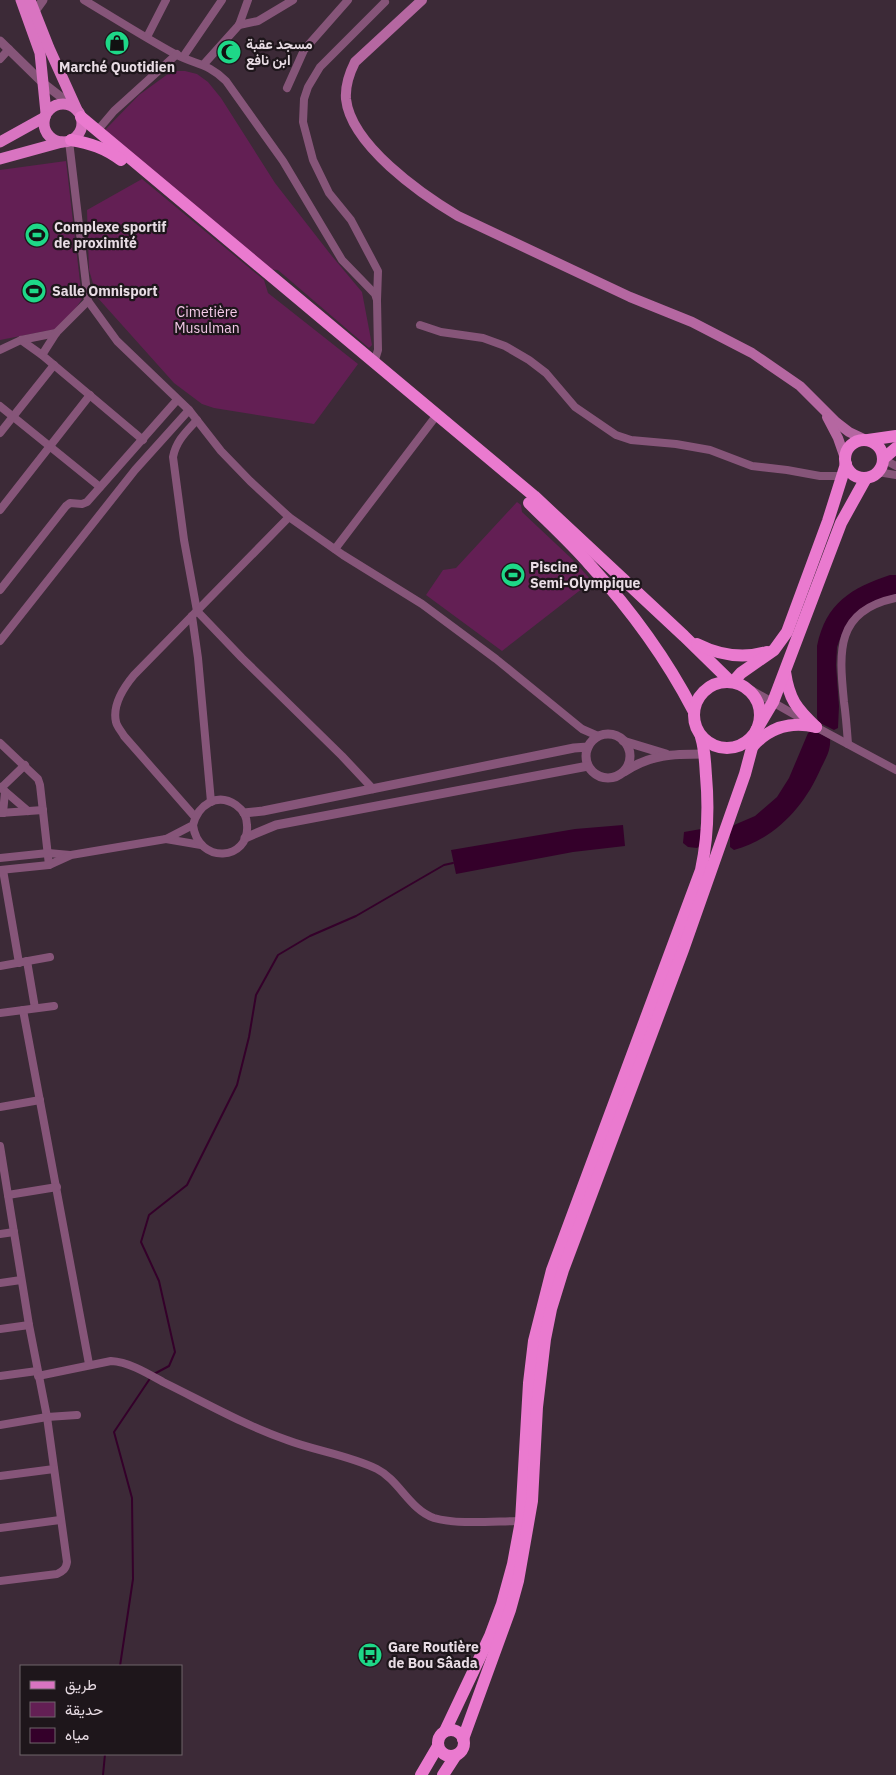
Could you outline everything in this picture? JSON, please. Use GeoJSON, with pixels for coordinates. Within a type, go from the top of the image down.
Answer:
{"type":"FeatureCollection","features":[{"type":"Feature","properties":{"kind":"highway"},"geometry":{"type":"LineString","coordinates":[[77,112],[534,496],[731,681],[746,687],[752,692],[760,706],[760,722],[740,788],[727,822],[701,870],[552,1270],[540,1311],[534,1341],[529,1384],[521,1521],[513,1564],[502,1604],[490,1636],[446,1731],[438,1739],[438,1746],[420,1775]]}},
{"type":"Feature","properties":{"kind":"highway"},"geometry":{"type":"LineString","coordinates":[[67,141],[88,142],[99,146],[122,160],[527,501],[590,564],[621,601],[668,665],[694,710]]}},
{"type":"Feature","properties":{"kind":"highway"},"geometry":{"type":"LineString","coordinates":[[443,1775],[456,1755],[462,1750],[464,1739],[510,1610],[520,1573],[532,1501],[540,1381],[545,1338],[551,1309],[711,851],[705,754],[702,737],[695,724],[694,710],[696,700],[706,689],[720,682],[731,681],[774,650],[783,640],[790,626],[834,505],[846,452],[854,442],[896,436]]}},
{"type":"Feature","properties":{"kind":"highway"},"geometry":{"type":"LineString","coordinates":[[867,440],[880,447],[884,459]]}},
{"type":"Feature","properties":{"kind":"highway"},"geometry":{"type":"LineString","coordinates":[[702,737],[717,747],[736,747],[745,743],[758,729],[773,702],[841,523],[866,478],[878,472],[884,459],[896,448]]}},
{"type":"Feature","properties":{"kind":"highway"},"geometry":{"type":"LineString","coordinates":[[844,466],[853,475],[866,478]]}},
{"type":"Feature","properties":{"kind":"highway"},"geometry":{"type":"LineString","coordinates":[[684,636],[708,649],[734,656],[761,654],[774,650]]}},
{"type":"Feature","properties":{"kind":"highway"},"geometry":{"type":"LineString","coordinates":[[784,670],[791,698],[797,709],[816,727]]}},
{"type":"Feature","properties":{"kind":"highway"},"geometry":{"type":"LineString","coordinates":[[753,746],[765,734],[781,726],[798,724],[816,727]]}},
{"type":"Feature","properties":{"kind":"highway"},"geometry":{"type":"LineString","coordinates":[[446,1731],[456,1731],[464,1739]]}},
{"type":"Feature","properties":{"kind":"highway"},"geometry":{"type":"LineString","coordinates":[[438,1746],[445,1755],[456,1755]]}},
{"type":"Feature","properties":{"kind":"main road"},"geometry":{"type":"LineString","coordinates":[[0,159],[67,141],[78,134],[81,129],[77,112],[31,13],[21,0]]}},
{"type":"Feature","properties":{"kind":"main road"},"geometry":{"type":"LineString","coordinates":[[30,0],[40,53],[44,123],[47,134],[51,138],[67,141]]}},
{"type":"Feature","properties":{"kind":"main road"},"geometry":{"type":"LineString","coordinates":[[422,0],[355,62],[348,76],[346,99],[349,112],[358,130],[379,156],[435,202],[458,216],[630,297],[692,322],[752,353],[800,386],[823,410],[849,432],[867,440]]}},
{"type":"Feature","properties":{"kind":"main road"},"geometry":{"type":"LineString","coordinates":[[0,142],[45,115],[50,108],[62,104],[77,112]]}},
{"type":"Feature","properties":{"kind":"main road"},"geometry":{"type":"LineString","coordinates":[[823,410],[838,438],[844,466]]}},
{"type":"Feature","properties":{"kind":"street"},"geometry":{"type":"LineString","coordinates":[[31,13],[43,0]]}},
{"type":"Feature","properties":{"kind":"street"},"geometry":{"type":"LineString","coordinates":[[84,0],[180,56],[204,64],[226,81],[283,161],[342,260],[375,294],[377,300]]}},
{"type":"Feature","properties":{"kind":"street"},"geometry":{"type":"LineString","coordinates":[[147,37],[166,0]]}},
{"type":"Feature","properties":{"kind":"street"},"geometry":{"type":"LineString","coordinates":[[97,130],[114,111],[180,56],[222,0]]}},
{"type":"Feature","properties":{"kind":"street"},"geometry":{"type":"LineString","coordinates":[[204,64],[239,25],[249,0]]}},
{"type":"Feature","properties":{"kind":"street"},"geometry":{"type":"LineString","coordinates":[[239,25],[258,20],[293,0]]}},
{"type":"Feature","properties":{"kind":"street"},"geometry":{"type":"LineString","coordinates":[[287,88],[304,50],[348,0]]}},
{"type":"Feature","properties":{"kind":"street"},"geometry":{"type":"LineString","coordinates":[[374,363],[378,350],[378,271],[351,220],[329,193],[313,160],[303,122],[304,99],[320,67],[385,2]]}},
{"type":"Feature","properties":{"kind":"street"},"geometry":{"type":"LineString","coordinates":[[0,41],[43,83],[77,112]]}},
{"type":"Feature","properties":{"kind":"street"},"geometry":{"type":"LineString","coordinates":[[0,59],[8,49]]}},
{"type":"Feature","properties":{"kind":"street"},"geometry":{"type":"LineString","coordinates":[[67,141],[88,301],[117,341],[189,410],[220,451],[289,517],[335,549],[422,604],[496,659],[582,729],[598,736]]}},
{"type":"Feature","properties":{"kind":"street"},"geometry":{"type":"LineString","coordinates":[[42,355],[56,333],[88,301]]}},
{"type":"Feature","properties":{"kind":"street"},"geometry":{"type":"LineString","coordinates":[[420,325],[441,332],[483,338],[505,346],[529,360],[546,373],[575,407],[616,435],[631,440],[676,444],[703,449],[752,466],[820,476],[844,466]]}},
{"type":"Feature","properties":{"kind":"street"},"geometry":{"type":"LineString","coordinates":[[0,350],[21,340],[56,333]]}},
{"type":"Feature","properties":{"kind":"street"},"geometry":{"type":"LineString","coordinates":[[21,340],[42,355],[143,440]]}},
{"type":"Feature","properties":{"kind":"street"},"geometry":{"type":"LineString","coordinates":[[0,434],[54,365]]}},
{"type":"Feature","properties":{"kind":"street"},"geometry":{"type":"LineString","coordinates":[[0,510],[90,395]]}},
{"type":"Feature","properties":{"kind":"street"},"geometry":{"type":"LineString","coordinates":[[1,586],[66,506],[70,503],[82,504],[87,502],[177,400]]}},
{"type":"Feature","properties":{"kind":"street"},"geometry":{"type":"LineString","coordinates":[[0,406],[100,487]]}},
{"type":"Feature","properties":{"kind":"street"},"geometry":{"type":"LineString","coordinates":[[0,641],[129,477],[189,410]]}},
{"type":"Feature","properties":{"kind":"street"},"geometry":{"type":"LineString","coordinates":[[197,420],[178,441],[173,457],[195,614],[211,802]]}},
{"type":"Feature","properties":{"kind":"street"},"geometry":{"type":"LineString","coordinates":[[335,549],[433,420]]}},
{"type":"Feature","properties":{"kind":"street"},"geometry":{"type":"LineString","coordinates":[[884,459],[896,466]]}},
{"type":"Feature","properties":{"kind":"street"},"geometry":{"type":"LineString","coordinates":[[878,472],[896,475]]}},
{"type":"Feature","properties":{"kind":"street"},"geometry":{"type":"LineString","coordinates":[[194,821],[124,736],[116,722],[121,692],[134,675],[289,517]]}},
{"type":"Feature","properties":{"kind":"street"},"geometry":{"type":"LineString","coordinates":[[848,744],[840,657],[845,636],[855,619],[862,613],[876,603],[896,598]]}},
{"type":"Feature","properties":{"kind":"street"},"geometry":{"type":"LineString","coordinates":[[195,614],[354,768],[373,790]]}},
{"type":"Feature","properties":{"kind":"street"},"geometry":{"type":"LineString","coordinates":[[746,687],[896,770]]}},
{"type":"Feature","properties":{"kind":"street"},"geometry":{"type":"LineString","coordinates":[[668,754],[623,741],[609,734],[598,736],[591,742],[588,747],[586,760],[588,766],[598,775],[604,778],[611,778],[644,760],[668,754],[705,754]]}},
{"type":"Feature","properties":{"kind":"street"},"geometry":{"type":"LineString","coordinates":[[623,741],[629,753],[629,760],[624,772]]}},
{"type":"Feature","properties":{"kind":"street"},"geometry":{"type":"LineString","coordinates":[[0,743],[38,778],[49,864]]}},
{"type":"Feature","properties":{"kind":"street"},"geometry":{"type":"LineString","coordinates":[[244,814],[263,812],[564,750],[588,747]]}},
{"type":"Feature","properties":{"kind":"street"},"geometry":{"type":"LineString","coordinates":[[25,765],[2,789],[2,813],[43,810]]}},
{"type":"Feature","properties":{"kind":"street"},"geometry":{"type":"LineString","coordinates":[[245,838],[276,825],[588,766]]}},
{"type":"Feature","properties":{"kind":"street"},"geometry":{"type":"LineString","coordinates":[[2,789],[28,811]]}},
{"type":"Feature","properties":{"kind":"street"},"geometry":{"type":"LineString","coordinates":[[223,800],[231,802],[239,807],[244,814],[248,830],[245,838],[241,845],[227,853],[211,852],[201,845],[194,834],[194,821],[200,809],[211,802],[223,800]]}},
{"type":"Feature","properties":{"kind":"street"},"geometry":{"type":"LineString","coordinates":[[166,839],[194,821]]}},
{"type":"Feature","properties":{"kind":"street"},"geometry":{"type":"LineString","coordinates":[[34,1008],[2,870],[49,864],[71,855],[166,839],[201,845]]}},
{"type":"Feature","properties":{"kind":"street"},"geometry":{"type":"LineString","coordinates":[[0,858],[48,853],[71,855]]}},
{"type":"Feature","properties":{"kind":"street"},"geometry":{"type":"LineString","coordinates":[[0,966],[50,957]]}},
{"type":"Feature","properties":{"kind":"street"},"geometry":{"type":"LineString","coordinates":[[0,1013],[54,1006]]}},
{"type":"Feature","properties":{"kind":"street"},"geometry":{"type":"LineString","coordinates":[[23,1010],[89,1364]]}},
{"type":"Feature","properties":{"kind":"street"},"geometry":{"type":"LineString","coordinates":[[0,1107],[40,1100]]}},
{"type":"Feature","properties":{"kind":"street"},"geometry":{"type":"LineString","coordinates":[[0,1146],[3,1185],[8,1195],[21,1280],[47,1417],[67,1562],[63,1571],[57,1574],[0,1581]]}},
{"type":"Feature","properties":{"kind":"street"},"geometry":{"type":"LineString","coordinates":[[8,1195],[57,1187]]}},
{"type":"Feature","properties":{"kind":"street"},"geometry":{"type":"LineString","coordinates":[[0,1234],[14,1232]]}},
{"type":"Feature","properties":{"kind":"street"},"geometry":{"type":"LineString","coordinates":[[0,1282],[21,1280]]}},
{"type":"Feature","properties":{"kind":"street"},"geometry":{"type":"LineString","coordinates":[[0,1329],[29,1325]]}},
{"type":"Feature","properties":{"kind":"street"},"geometry":{"type":"LineString","coordinates":[[0,1376],[38,1373],[111,1361],[123,1363],[249,1425],[288,1441],[342,1456],[378,1470],[392,1480],[426,1515],[436,1519],[466,1522],[521,1521]]}},
{"type":"Feature","properties":{"kind":"street"},"geometry":{"type":"LineString","coordinates":[[0,1425],[47,1417],[77,1415]]}},
{"type":"Feature","properties":{"kind":"street"},"geometry":{"type":"LineString","coordinates":[[0,1476],[54,1469]]}},
{"type":"Feature","properties":{"kind":"street"},"geometry":{"type":"LineString","coordinates":[[0,1528],[60,1520]]}},
{"type":"Feature","properties":{"kind":"green space"},"geometry":{"type":"Polygon","coordinates":[[[172,71],[185,71],[197,74],[208,82],[221,98],[275,183],[362,292],[372,345],[369,348],[278,270],[265,269],[105,130],[139,95],[172,71]]]}},
{"type":"Feature","properties":{"kind":"green space","name":"Complexe sportif de proximité"},"geometry":{"type":"Polygon","coordinates":[[[66,161],[82,299],[62,328],[0,340],[0,170],[66,161]]]}},
{"type":"Feature","properties":{"kind":"green space","name":"Cimetière Musulman"},"geometry":{"type":"Polygon","coordinates":[[[142,179],[264,280],[268,293],[358,364],[314,424],[214,408],[202,404],[174,383],[97,297],[89,270],[87,210],[142,179]]]}},
{"type":"Feature","properties":{"kind":"green space","name":"Piscine Semi-Olympique"},"geometry":{"type":"Polygon","coordinates":[[[517,502],[521,505],[522,512],[572,559],[592,581],[502,651],[426,595],[443,570],[456,568],[517,502]]]}},
{"type":"Feature","properties":{"kind":"water"},"geometry":{"type":"Polygon","coordinates":[[[890,575],[896,575],[896,594],[872,602],[848,623],[837,647],[836,665],[839,706],[838,728],[834,730],[818,722],[817,717],[817,646],[821,631],[834,608],[842,599],[863,586],[890,575]]]}},
{"type":"Feature","properties":{"kind":"water"},"geometry":{"type":"Polygon","coordinates":[[[813,730],[830,739],[830,743],[826,757],[806,795],[787,819],[775,829],[763,838],[734,850],[730,847],[730,829],[734,825],[755,816],[777,797],[789,778],[808,733],[813,730]]]}},
{"type":"Feature","properties":{"kind":"water"},"geometry":{"type":"Polygon","coordinates":[[[623,825],[625,846],[573,852],[456,874],[451,850],[575,829],[623,825]]]}},
{"type":"Feature","properties":{"kind":"water"},"geometry":{"type":"Polygon","coordinates":[[[701,829],[700,846],[697,848],[688,847],[683,843],[684,832],[701,829]]]}},
{"type":"Feature","properties":{"kind":"waterway"},"geometry":{"type":"LineString","coordinates":[[154,1374],[169,1366],[175,1352],[159,1281],[141,1242],[149,1215],[187,1185],[237,1085],[249,1037],[256,995],[278,955],[310,936],[356,916],[444,865],[453,863]]}},
{"type":"Feature","properties":{"kind":"waterway"},"geometry":{"type":"LineString","coordinates":[[120,1665],[133,1579],[132,1498],[114,1432],[151,1377]]}},
{"type":"Feature","properties":{"kind":"waterway"},"geometry":{"type":"LineString","coordinates":[[103,1775],[105,1755]]}},
{"type":"Feature","properties":{"kind":"place","name":"Marché Quotidien"},"geometry":{"type":"Point","coordinates":[117,43]}},
{"type":"Feature","properties":{"kind":"place","name":"مسجد عقبة ابن نافع"},"geometry":{"type":"Point","coordinates":[229,52]}},
{"type":"Feature","properties":{"kind":"place","name":"Complexe sportif de proximité"},"geometry":{"type":"Point","coordinates":[37,235]}},
{"type":"Feature","properties":{"kind":"place","name":"Salle Omnisport"},"geometry":{"type":"Point","coordinates":[34,291]}},
{"type":"Feature","properties":{"kind":"place","name":"Piscine Semi-Olympique"},"geometry":{"type":"Point","coordinates":[513,575]}},
{"type":"Feature","properties":{"kind":"place","name":"Gare Routière de Bou Sâada"},"geometry":{"type":"Point","coordinates":[370,1655]}}]}
